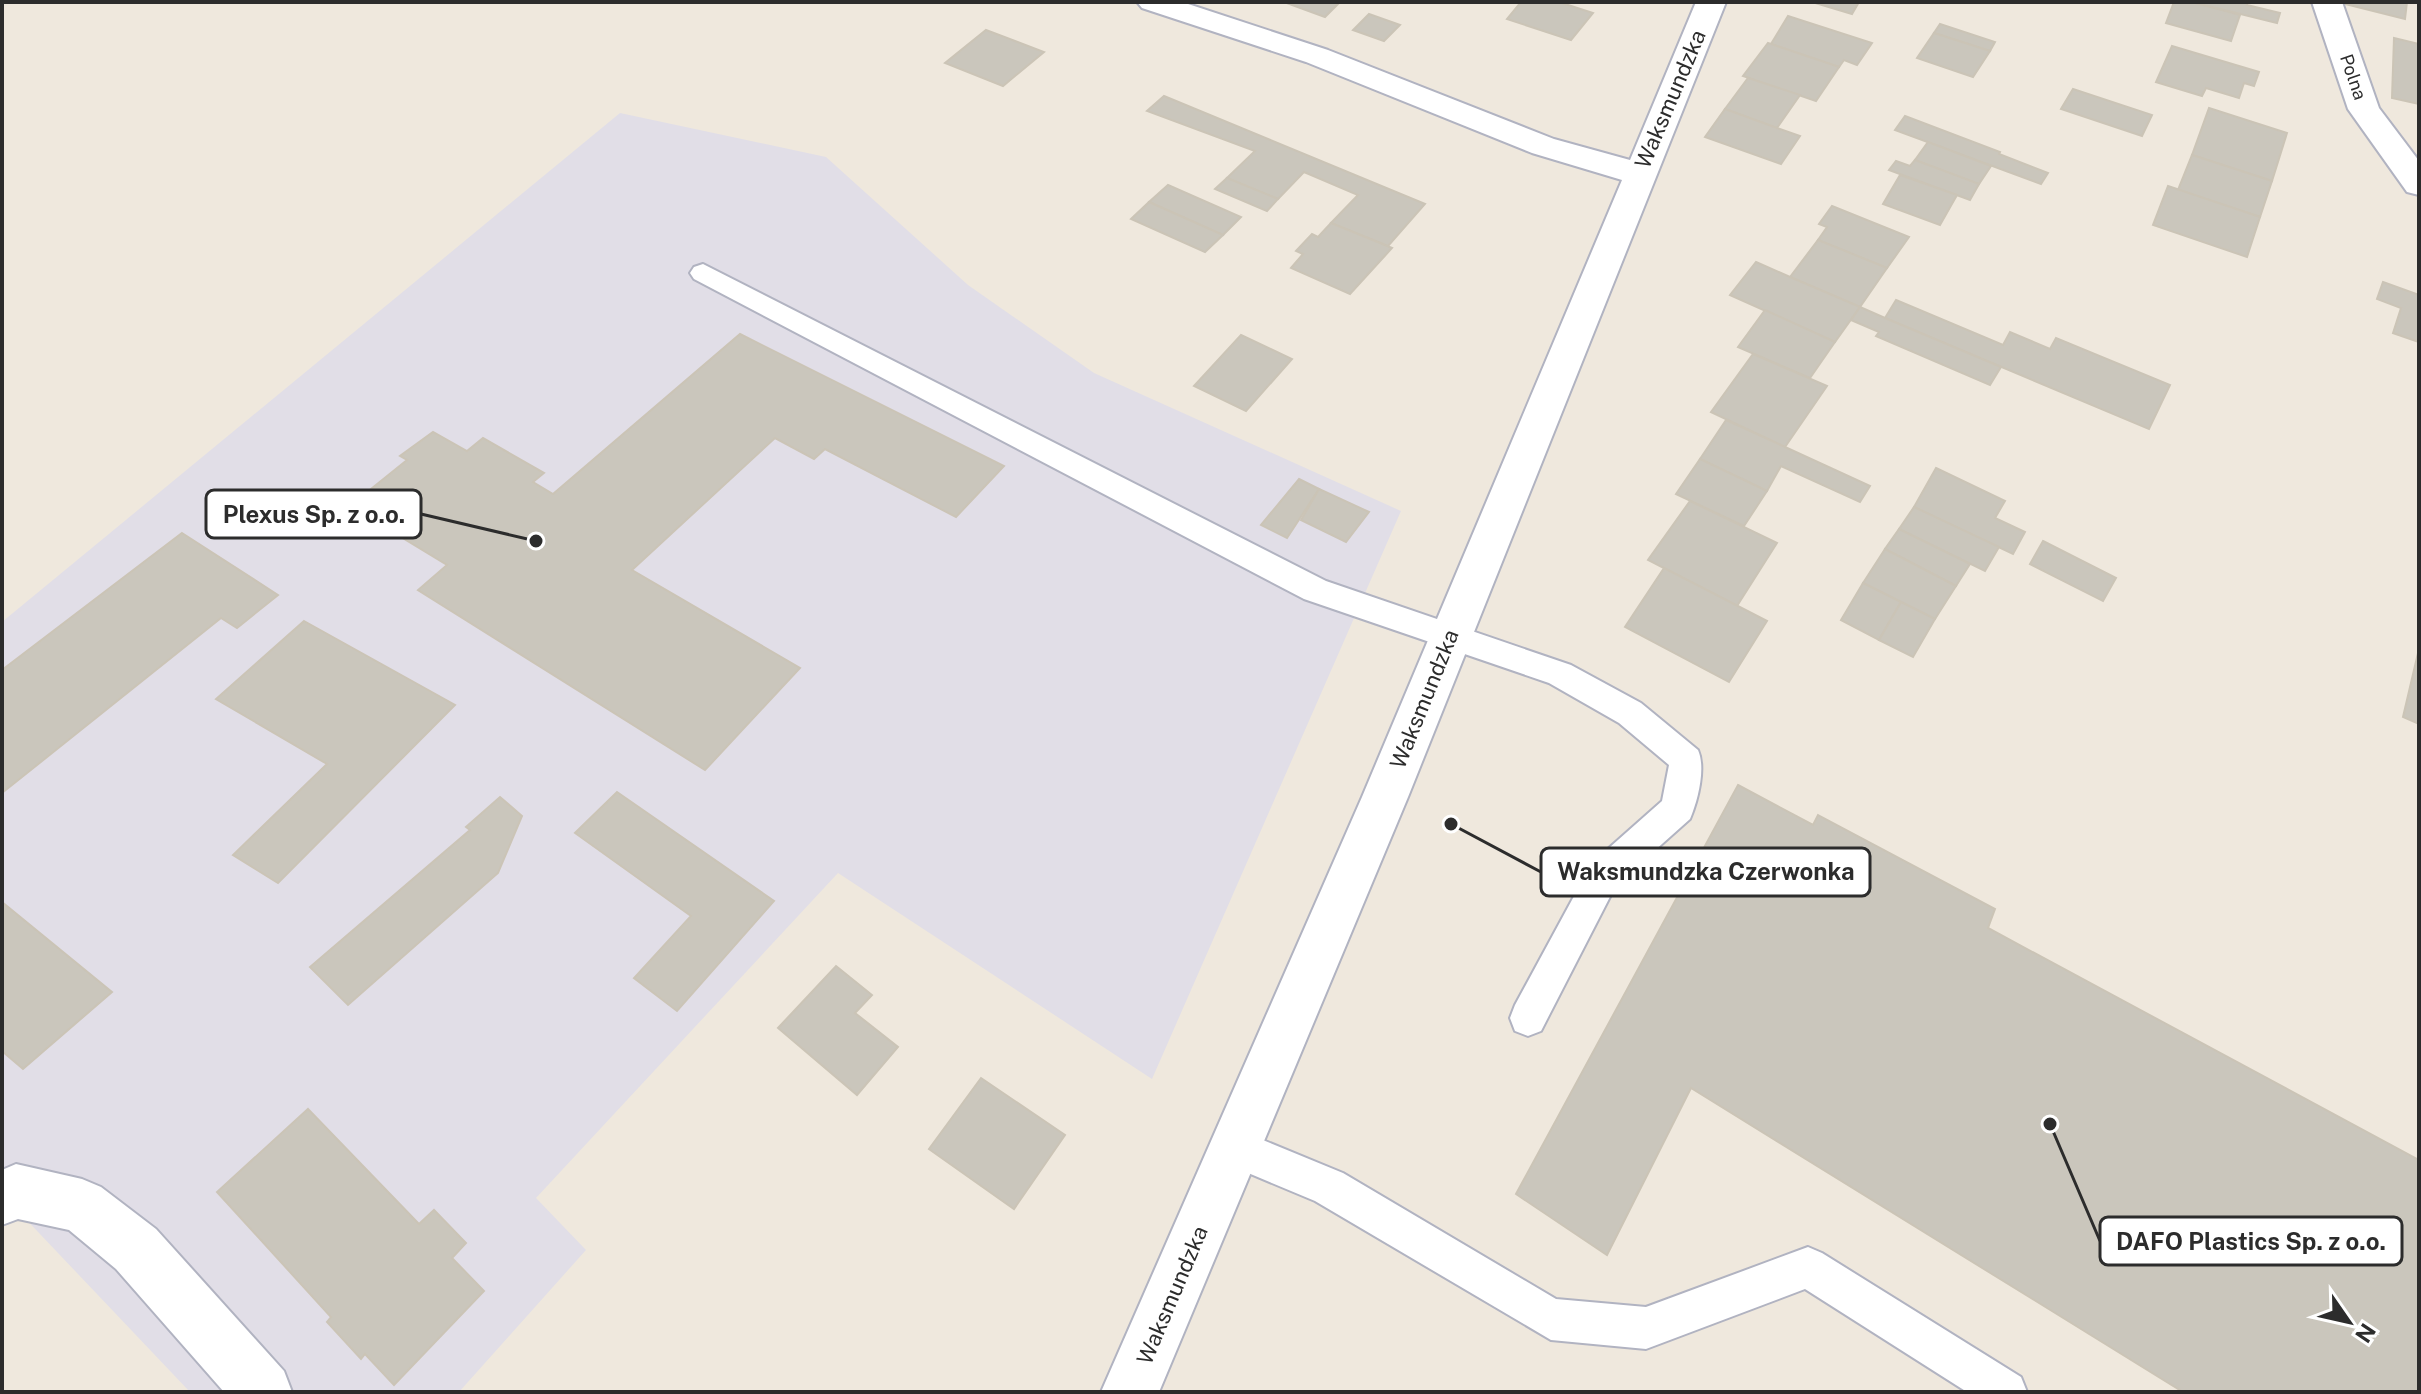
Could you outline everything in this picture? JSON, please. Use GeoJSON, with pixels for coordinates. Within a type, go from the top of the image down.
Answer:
{"type":"FeatureCollection","features":[{"type":"Feature","properties":{"kind":"street"},"geometry":{"type":"LineString","coordinates":[[1152,2],[1317,56],[1543,146],[1639,174]]}},
{"type":"Feature","properties":{"kind":"street","name":"Waksmundzka"},"geometry":{"type":"LineString","coordinates":[[1130,1392],[1236,1148],[1711,2]]}},
{"type":"Feature","properties":{"kind":"street","name":"Polna"},"geometry":{"type":"LineString","coordinates":[[2327,2],[2364,109],[2419,184]]}},
{"type":"Feature","properties":{"kind":"street"},"geometry":{"type":"LineString","coordinates":[[2,1198],[16,1191],[82,1206],[136,1249],[263,1392]]}},
{"type":"Feature","properties":{"kind":"lane"},"geometry":{"type":"LineString","coordinates":[[703,273],[1315,590],[1560,674],[1630,713],[1686,760],[1678,808],[1604,874],[1528,1018]]}},
{"type":"Feature","properties":{"kind":"lane"},"geometry":{"type":"LineString","coordinates":[[1236,1148],[1329,1187],[1551,1319],[1646,1328],[1808,1267],[2006,1392]]}},
{"type":"Feature","properties":{"kind":"shaded area"},"geometry":{"type":"Polygon","coordinates":[[[620,113],[826,157],[968,285],[1094,373],[1401,511],[1152,1079],[838,873],[536,1198],[586,1250],[459,1392],[190,1392],[2,1194],[2,622],[620,113]]]}},
{"type":"Feature","properties":{"kind":"building"},"geometry":{"type":"Polygon","coordinates":[[[1284,2],[1340,2],[1325,17],[1284,2]]]}},
{"type":"Feature","properties":{"kind":"building"},"geometry":{"type":"Polygon","coordinates":[[[1521,2],[1559,2],[1593,13],[1571,40],[1507,19],[1521,2]]]}},
{"type":"Feature","properties":{"kind":"building"},"geometry":{"type":"Polygon","coordinates":[[[1812,2],[1859,2],[1852,14],[1812,2]]]}},
{"type":"Feature","properties":{"kind":"building"},"geometry":{"type":"Polygon","coordinates":[[[2174,2],[2192,2],[2240,15],[2231,41],[2166,23],[2174,2]]]}},
{"type":"Feature","properties":{"kind":"building"},"geometry":{"type":"Polygon","coordinates":[[[2192,2],[2248,2],[2247,5],[2280,13],[2277,23],[2192,2]]]}},
{"type":"Feature","properties":{"kind":"building"},"geometry":{"type":"Polygon","coordinates":[[[2341,2],[2407,2],[2405,19],[2341,3],[2341,2]]]}},
{"type":"Feature","properties":{"kind":"building"},"geometry":{"type":"Polygon","coordinates":[[[1369,14],[1400,25],[1384,41],[1353,30],[1369,14]]]}},
{"type":"Feature","properties":{"kind":"building"},"geometry":{"type":"Polygon","coordinates":[[[1788,16],[1872,43],[1857,65],[1844,60],[1839,67],[1771,44],[1788,16]]]}},
{"type":"Feature","properties":{"kind":"building"},"geometry":{"type":"Polygon","coordinates":[[[1940,24],[1995,42],[1990,51],[1934,33],[1940,24]]]}},
{"type":"Feature","properties":{"kind":"building"},"geometry":{"type":"Polygon","coordinates":[[[986,30],[1044,52],[1003,86],[945,63],[986,30]]]}},
{"type":"Feature","properties":{"kind":"building"},"geometry":{"type":"Polygon","coordinates":[[[1934,33],[1990,51],[1973,77],[1917,58],[1934,33]]]}},
{"type":"Feature","properties":{"kind":"building"},"geometry":{"type":"Polygon","coordinates":[[[2394,38],[2419,44],[2419,104],[2392,98],[2394,38]]]}},
{"type":"Feature","properties":{"kind":"building"},"geometry":{"type":"Polygon","coordinates":[[[1768,43],[1839,67],[1816,101],[1743,76],[1768,43]]]}},
{"type":"Feature","properties":{"kind":"building"},"geometry":{"type":"Polygon","coordinates":[[[2172,46],[2259,72],[2254,86],[2244,83],[2239,98],[2206,88],[2202,96],[2156,82],[2172,46]]]}},
{"type":"Feature","properties":{"kind":"building"},"geometry":{"type":"Polygon","coordinates":[[[1748,78],[1800,95],[1777,128],[1725,109],[1748,78]]]}},
{"type":"Feature","properties":{"kind":"building"},"geometry":{"type":"Polygon","coordinates":[[[2073,89],[2152,115],[2142,136],[2061,109],[2073,89]]]}},
{"type":"Feature","properties":{"kind":"building"},"geometry":{"type":"Polygon","coordinates":[[[1164,96],[1425,204],[1388,246],[1331,223],[1358,195],[1304,172],[1278,199],[1227,178],[1255,151],[1147,111],[1164,96]]]}},
{"type":"Feature","properties":{"kind":"building"},"geometry":{"type":"Polygon","coordinates":[[[2209,108],[2287,133],[2272,181],[2192,155],[2209,108]]]}},
{"type":"Feature","properties":{"kind":"building"},"geometry":{"type":"Polygon","coordinates":[[[1725,109],[1800,136],[1781,164],[1705,137],[1725,109]]]}},
{"type":"Feature","properties":{"kind":"building"},"geometry":{"type":"Polygon","coordinates":[[[1905,116],[2048,173],[2041,184],[1895,130],[1905,116]]]}},
{"type":"Feature","properties":{"kind":"building"},"geometry":{"type":"Polygon","coordinates":[[[1928,142],[1991,166],[1979,184],[1915,160],[1928,142]]]}},
{"type":"Feature","properties":{"kind":"building"},"geometry":{"type":"Polygon","coordinates":[[[2192,155],[2272,181],[2260,217],[2178,190],[2192,155]]]}},
{"type":"Feature","properties":{"kind":"building"},"geometry":{"type":"Polygon","coordinates":[[[1915,160],[1979,184],[1970,200],[1889,170],[1896,161],[1910,166],[1915,160]]]}},
{"type":"Feature","properties":{"kind":"building"},"geometry":{"type":"Polygon","coordinates":[[[1900,175],[1957,195],[1940,225],[1883,204],[1900,175]]]}},
{"type":"Feature","properties":{"kind":"building"},"geometry":{"type":"Polygon","coordinates":[[[1227,178],[1278,199],[1267,211],[1215,189],[1227,178]]]}},
{"type":"Feature","properties":{"kind":"building"},"geometry":{"type":"Polygon","coordinates":[[[1168,185],[1241,217],[1223,235],[1149,202],[1168,185]]]}},
{"type":"Feature","properties":{"kind":"building"},"geometry":{"type":"Polygon","coordinates":[[[2168,186],[2260,217],[2247,257],[2153,225],[2168,186]]]}},
{"type":"Feature","properties":{"kind":"building"},"geometry":{"type":"Polygon","coordinates":[[[1149,202],[1223,235],[1205,252],[1131,219],[1149,202]]]}},
{"type":"Feature","properties":{"kind":"building"},"geometry":{"type":"Polygon","coordinates":[[[1832,206],[1909,237],[1887,268],[1818,240],[1827,227],[1819,224],[1832,206]]]}},
{"type":"Feature","properties":{"kind":"building"},"geometry":{"type":"Polygon","coordinates":[[[1331,223],[1392,248],[1350,294],[1291,268],[1303,254],[1296,251],[1312,234],[1318,237],[1331,223]]]}},
{"type":"Feature","properties":{"kind":"building"},"geometry":{"type":"Polygon","coordinates":[[[1818,240],[1887,268],[1860,307],[1790,277],[1818,240]]]}},
{"type":"Feature","properties":{"kind":"building"},"geometry":{"type":"Polygon","coordinates":[[[1756,262],[1860,307],[1835,342],[1730,295],[1756,262]]]}},
{"type":"Feature","properties":{"kind":"building"},"geometry":{"type":"Polygon","coordinates":[[[2383,282],[2419,295],[2419,342],[2393,333],[2401,308],[2377,299],[2383,282]]]}},
{"type":"Feature","properties":{"kind":"building"},"geometry":{"type":"Polygon","coordinates":[[[1896,300],[2003,345],[2010,332],[2050,349],[2056,338],[2170,385],[2149,429],[1885,318],[1896,300]]]}},
{"type":"Feature","properties":{"kind":"building"},"geometry":{"type":"Polygon","coordinates":[[[1860,307],[2001,367],[1990,385],[1876,336],[1879,332],[1851,320],[1860,307]]]}},
{"type":"Feature","properties":{"kind":"building"},"geometry":{"type":"Polygon","coordinates":[[[1765,310],[1835,342],[1810,378],[1738,347],[1765,310]]]}},
{"type":"Feature","properties":{"kind":"building"},"geometry":{"type":"Polygon","coordinates":[[[740,334],[1004,466],[956,517],[825,449],[814,459],[775,438],[632,570],[800,668],[705,770],[418,590],[447,565],[350,506],[407,460],[400,456],[433,432],[467,451],[483,438],[544,473],[533,482],[553,494],[740,334]]]}},
{"type":"Feature","properties":{"kind":"building"},"geometry":{"type":"Polygon","coordinates":[[[1241,335],[1292,359],[1246,411],[1194,386],[1241,335]]]}},
{"type":"Feature","properties":{"kind":"building"},"geometry":{"type":"Polygon","coordinates":[[[1753,354],[1827,386],[1785,447],[1711,412],[1753,354]]]}},
{"type":"Feature","properties":{"kind":"building"},"geometry":{"type":"Polygon","coordinates":[[[1726,420],[1870,486],[1860,502],[1781,466],[1767,491],[1700,459],[1726,420]]]}},
{"type":"Feature","properties":{"kind":"building"},"geometry":{"type":"Polygon","coordinates":[[[1700,459],[1767,491],[1744,526],[1676,494],[1700,459]]]}},
{"type":"Feature","properties":{"kind":"building"},"geometry":{"type":"Polygon","coordinates":[[[1936,468],[2005,501],[1995,518],[2025,532],[2013,554],[1914,507],[1936,468]]]}},
{"type":"Feature","properties":{"kind":"building"},"geometry":{"type":"Polygon","coordinates":[[[1299,479],[1319,489],[1287,538],[1261,525],[1299,479]]]}},
{"type":"Feature","properties":{"kind":"building"},"geometry":{"type":"Polygon","coordinates":[[[1319,489],[1369,512],[1346,542],[1301,520],[1319,489]]]}},
{"type":"Feature","properties":{"kind":"building"},"geometry":{"type":"Polygon","coordinates":[[[1690,501],[1777,543],[1737,606],[1648,560],[1690,501]]]}},
{"type":"Feature","properties":{"kind":"building"},"geometry":{"type":"Polygon","coordinates":[[[1914,507],[1999,547],[1985,571],[1899,529],[1914,507]]]}},
{"type":"Feature","properties":{"kind":"building"},"geometry":{"type":"Polygon","coordinates":[[[1899,529],[1970,564],[1956,586],[1885,549],[1899,529]]]}},
{"type":"Feature","properties":{"kind":"building"},"geometry":{"type":"Polygon","coordinates":[[[182,533],[278,595],[237,628],[221,618],[2,793],[2,670],[182,533]]]}},
{"type":"Feature","properties":{"kind":"building"},"geometry":{"type":"Polygon","coordinates":[[[2043,541],[2116,578],[2103,601],[2030,564],[2043,541]]]}},
{"type":"Feature","properties":{"kind":"building"},"geometry":{"type":"Polygon","coordinates":[[[1885,549],[1956,586],[1935,619],[1863,583],[1885,549]]]}},
{"type":"Feature","properties":{"kind":"building"},"geometry":{"type":"Polygon","coordinates":[[[1664,568],[1767,621],[1729,682],[1625,627],[1664,568]]]}},
{"type":"Feature","properties":{"kind":"building"},"geometry":{"type":"Polygon","coordinates":[[[1863,583],[1901,602],[1879,640],[1841,620],[1863,583]]]}},
{"type":"Feature","properties":{"kind":"building"},"geometry":{"type":"Polygon","coordinates":[[[1901,602],[1935,619],[1913,657],[1879,640],[1901,602]]]}},
{"type":"Feature","properties":{"kind":"building"},"geometry":{"type":"Polygon","coordinates":[[[304,621],[455,705],[278,883],[233,855],[327,764],[216,699],[304,621]]]}},
{"type":"Feature","properties":{"kind":"building"},"geometry":{"type":"Polygon","coordinates":[[[2419,653],[2419,724],[2403,717],[2419,653]]]}},
{"type":"Feature","properties":{"kind":"building"},"geometry":{"type":"Polygon","coordinates":[[[1738,785],[1813,825],[1818,815],[1995,909],[1988,928],[2419,1160],[2419,1392],[2183,1392],[1691,1088],[1607,1255],[1516,1194],[1738,785]]]}},
{"type":"Feature","properties":{"kind":"building"},"geometry":{"type":"Polygon","coordinates":[[[617,792],[774,901],[677,1011],[634,978],[691,916],[575,833],[617,792]]]}},
{"type":"Feature","properties":{"kind":"building"},"geometry":{"type":"Polygon","coordinates":[[[500,797],[522,816],[498,873],[348,1005],[310,967],[470,830],[466,827],[500,797]]]}},
{"type":"Feature","properties":{"kind":"building"},"geometry":{"type":"Polygon","coordinates":[[[2,902],[112,992],[23,1069],[2,1051],[2,902]]]}},
{"type":"Feature","properties":{"kind":"building"},"geometry":{"type":"Polygon","coordinates":[[[836,966],[872,995],[855,1013],[898,1047],[857,1095],[778,1028],[836,966]]]}},
{"type":"Feature","properties":{"kind":"building"},"geometry":{"type":"Polygon","coordinates":[[[981,1078],[1065,1135],[1014,1209],[929,1149],[981,1078]]]}},
{"type":"Feature","properties":{"kind":"building"},"geometry":{"type":"Polygon","coordinates":[[[308,1109],[419,1224],[434,1210],[466,1243],[452,1258],[484,1291],[394,1385],[365,1354],[361,1359],[327,1322],[331,1317],[217,1192],[308,1109]]]}},
{"type":"Feature","properties":{"kind":"place","name":"Plexus Sp. z o.o."},"geometry":{"type":"Point","coordinates":[536,541]}},
{"type":"Feature","properties":{"kind":"place","name":"Waksmundzka Czerwonka"},"geometry":{"type":"Point","coordinates":[1451,824]}},
{"type":"Feature","properties":{"kind":"place","name":"DAFO Plastics Sp. z o.o."},"geometry":{"type":"Point","coordinates":[2050,1124]}}]}
